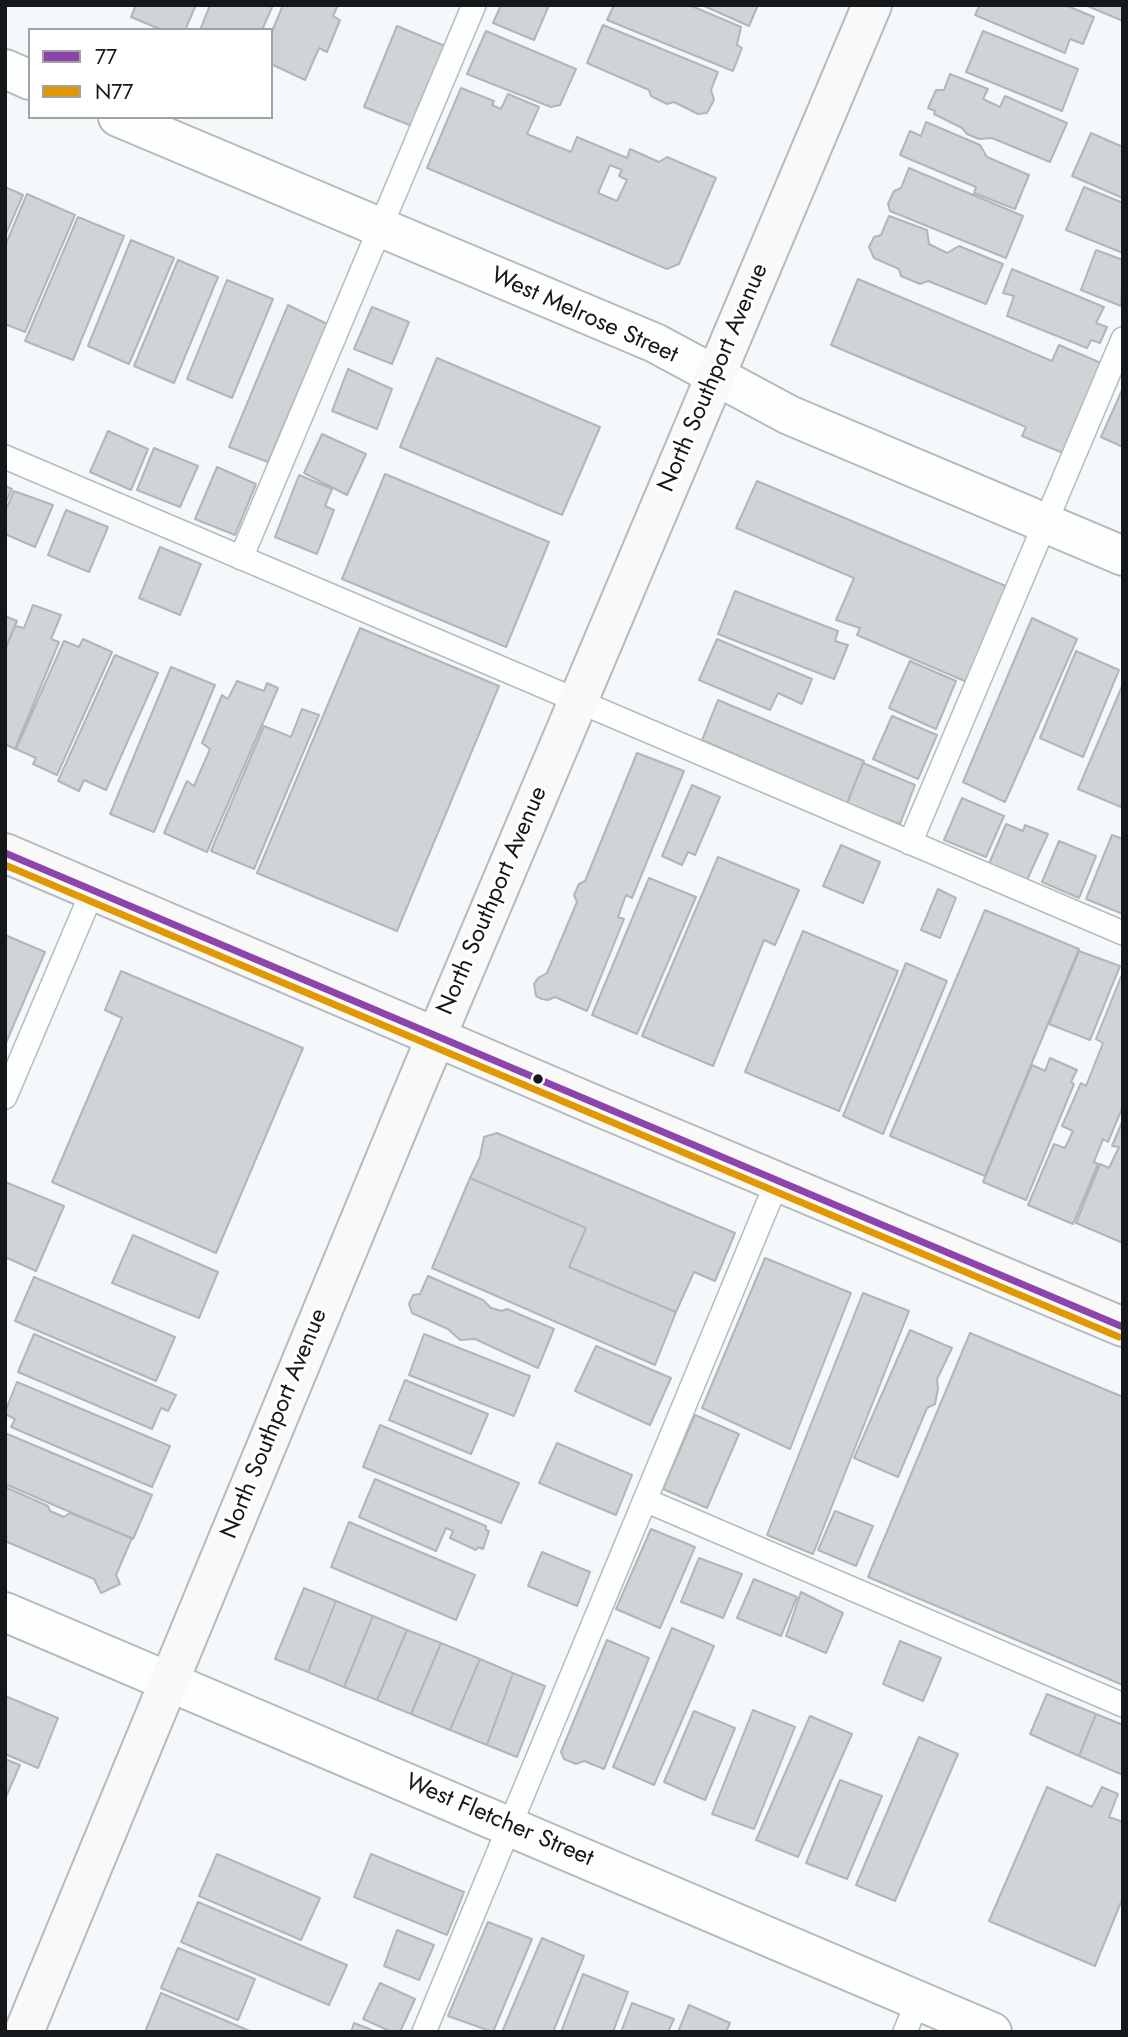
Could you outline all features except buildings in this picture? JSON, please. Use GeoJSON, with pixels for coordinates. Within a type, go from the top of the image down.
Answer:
{"type":"FeatureCollection","features":[{"type":"Feature","properties":{"kind":"street","name":"North Southport Avenue"},"geometry":{"type":"LineString","coordinates":[[24,2032],[436,1037],[872,5]]}},
{"type":"Feature","properties":{"kind":"street"},"geometry":{"type":"LineString","coordinates":[[5,69],[28,79]]}},
{"type":"Feature","properties":{"kind":"street","name":"West Melrose Street"},"geometry":{"type":"LineString","coordinates":[[123,119],[655,343],[789,415],[1123,556]]}},
{"type":"Feature","properties":{"kind":"street"},"geometry":{"type":"LineString","coordinates":[[5,853],[1123,1327]]}},
{"type":"Feature","properties":{"kind":"street","name":"West Fletcher Street"},"geometry":{"type":"LineString","coordinates":[[5,1612],[509,1826],[911,2016],[992,2032]]}},
{"type":"Feature","properties":{"kind":"lane"},"geometry":{"type":"LineString","coordinates":[[241,558],[474,5]]}},
{"type":"Feature","properties":{"kind":"lane"},"geometry":{"type":"LineString","coordinates":[[910,843],[1123,339]]}},
{"type":"Feature","properties":{"kind":"lane"},"geometry":{"type":"LineString","coordinates":[[5,457],[1123,933]]}},
{"type":"Feature","properties":{"kind":"lane"},"geometry":{"type":"LineString","coordinates":[[5,1097],[93,890]]}},
{"type":"Feature","properties":{"kind":"lane"},"geometry":{"type":"LineString","coordinates":[[424,2032],[777,1182]]}},
{"type":"Feature","properties":{"kind":"lane"},"geometry":{"type":"LineString","coordinates":[[645,1500],[1123,1705]]}},
{"type":"Feature","properties":{"kind":"transit line","name":"77"},"geometry":{"type":"LineString","coordinates":[[5,853],[1123,1327]]}},
{"type":"Feature","properties":{"kind":"transit line","name":"N77"},"geometry":{"type":"LineString","coordinates":[[5,865],[1119,1337]]}}]}
